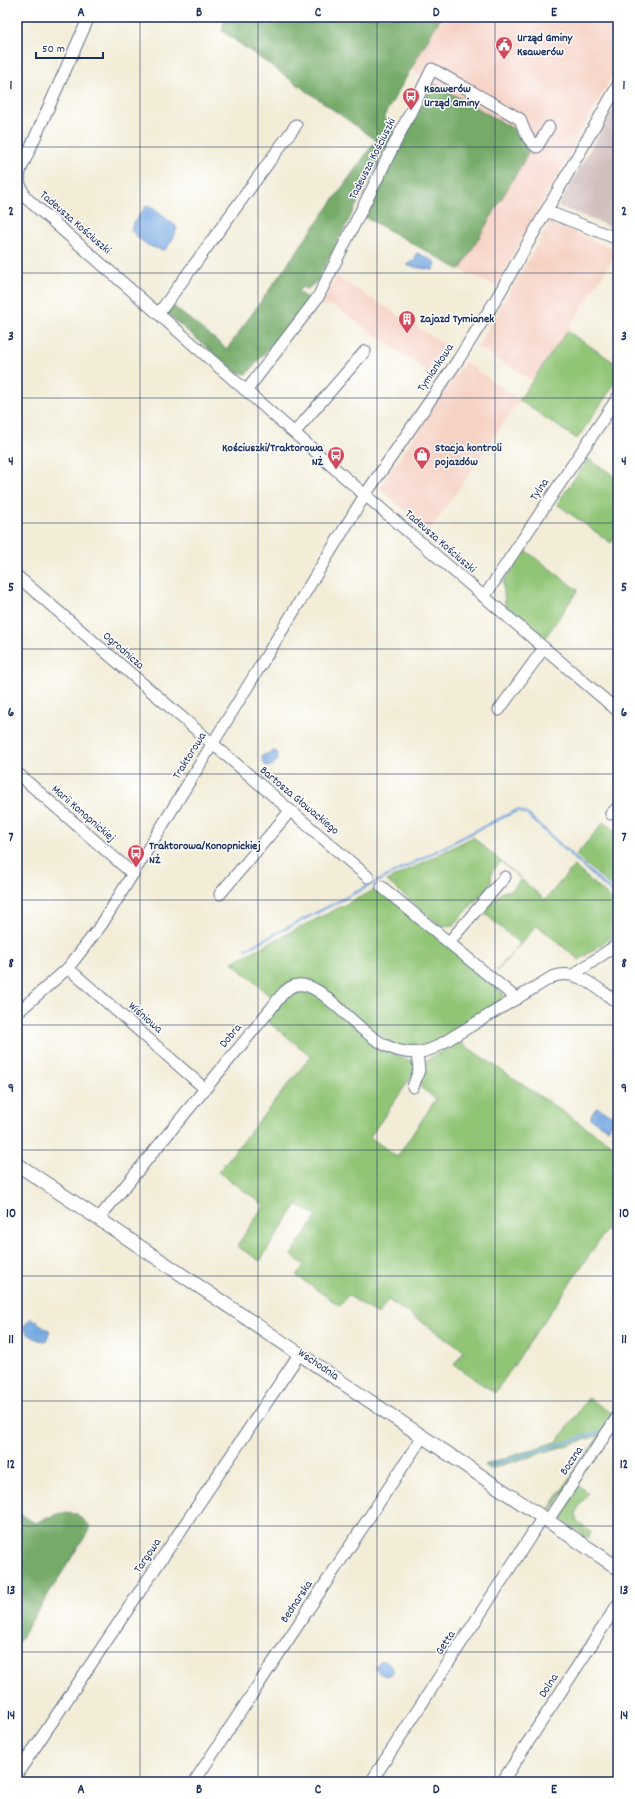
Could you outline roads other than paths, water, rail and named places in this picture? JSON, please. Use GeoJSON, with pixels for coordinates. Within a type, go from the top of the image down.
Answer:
{"type":"FeatureCollection","features":[{"type":"Feature","properties":{"kind":"street","name":"Tadeusza Kościuszki"},"geometry":{"type":"LineString","coordinates":[[89,17],[20,171],[18,182],[25,197],[295,432],[365,495],[618,711]]}},
{"type":"Feature","properties":{"kind":"street","name":"Tadeusza Kościuszki"},"geometry":{"type":"LineString","coordinates":[[247,390],[318,297],[432,69],[520,119],[524,132],[530,142],[537,147],[549,127]]}},
{"type":"Feature","properties":{"kind":"street","name":"Tymiankowa"},"geometry":{"type":"LineString","coordinates":[[365,495],[470,341],[495,301],[618,85]]}},
{"type":"Feature","properties":{"kind":"street"},"geometry":{"type":"LineString","coordinates":[[158,313],[296,125]]}},
{"type":"Feature","properties":{"kind":"street"},"geometry":{"type":"LineString","coordinates":[[546,211],[618,239]]}},
{"type":"Feature","properties":{"kind":"street"},"geometry":{"type":"LineString","coordinates":[[295,432],[365,351]]}},
{"type":"Feature","properties":{"kind":"street","name":"Tylna"},"geometry":{"type":"LineString","coordinates":[[484,597],[618,397]]}},
{"type":"Feature","properties":{"kind":"street","name":"Traktorowa"},"geometry":{"type":"LineString","coordinates":[[17,1013],[68,968],[90,941],[133,874],[365,495]]}},
{"type":"Feature","properties":{"kind":"street","name":"Ogrodnicza"},"geometry":{"type":"LineString","coordinates":[[17,576],[212,745]]}},
{"type":"Feature","properties":{"kind":"street"},"geometry":{"type":"LineString","coordinates":[[499,710],[544,648]]}},
{"type":"Feature","properties":{"kind":"street","name":"Bartosza Głowackiego"},"geometry":{"type":"LineString","coordinates":[[212,745],[368,877]]}},
{"type":"Feature","properties":{"kind":"street","name":"Marii Konopnickiej"},"geometry":{"type":"LineString","coordinates":[[17,773],[133,874]]}},
{"type":"Feature","properties":{"kind":"street"},"geometry":{"type":"LineString","coordinates":[[220,894],[290,811]]}},
{"type":"Feature","properties":{"kind":"street"},"geometry":{"type":"LineString","coordinates":[[449,942],[505,878]]}},
{"type":"Feature","properties":{"kind":"street"},"geometry":{"type":"LineString","coordinates":[[382,887],[517,999]]}},
{"type":"Feature","properties":{"kind":"street"},"geometry":{"type":"LineString","coordinates":[[573,975],[618,944]]}},
{"type":"Feature","properties":{"kind":"street","name":"Wiśniowa"},"geometry":{"type":"LineString","coordinates":[[68,968],[204,1088]]}},
{"type":"Feature","properties":{"kind":"street","name":"Dobra"},"geometry":{"type":"LineString","coordinates":[[99,1218],[204,1088],[286,991],[297,985],[308,987],[323,996],[387,1047],[404,1053],[417,1053],[436,1047],[552,977],[562,974],[573,975]]}},
{"type":"Feature","properties":{"kind":"street"},"geometry":{"type":"LineString","coordinates":[[573,975],[584,980],[618,1003]]}},
{"type":"Feature","properties":{"kind":"street"},"geometry":{"type":"LineString","coordinates":[[413,1087],[419,1070],[417,1053]]}},
{"type":"Feature","properties":{"kind":"street","name":"Wschodnia"},"geometry":{"type":"LineString","coordinates":[[17,1164],[618,1568]]}},
{"type":"Feature","properties":{"kind":"street","name":"Targowa"},"geometry":{"type":"LineString","coordinates":[[17,1774],[300,1353]]}},
{"type":"Feature","properties":{"kind":"street","name":"Boczna"},"geometry":{"type":"LineString","coordinates":[[546,1519],[618,1416]]}},
{"type":"Feature","properties":{"kind":"street","name":"Bednarska"},"geometry":{"type":"LineString","coordinates":[[194,1782],[423,1436]]}},
{"type":"Feature","properties":{"kind":"street","name":"Getta"},"geometry":{"type":"LineString","coordinates":[[371,1782],[546,1519]]}},
{"type":"Feature","properties":{"kind":"street","name":"Dolna"},"geometry":{"type":"LineString","coordinates":[[502,1782],[618,1604]]}},
{"type":"Feature","properties":{"kind":"water"},"geometry":{"type":"Polygon","coordinates":[[[146,206],[150,206],[177,227],[174,237],[165,250],[154,248],[146,244],[131,230],[133,224],[146,206]]]}},
{"type":"Feature","properties":{"kind":"water"},"geometry":{"type":"Polygon","coordinates":[[[417,253],[434,261],[436,264],[433,270],[408,266],[409,263],[416,260],[415,255],[417,253]]]}},
{"type":"Feature","properties":{"kind":"water"},"geometry":{"type":"Polygon","coordinates":[[[274,751],[277,752],[278,760],[273,765],[267,767],[263,762],[262,756],[274,751]]]}},
{"type":"Feature","properties":{"kind":"water"},"geometry":{"type":"Polygon","coordinates":[[[597,1107],[616,1118],[608,1129],[591,1119],[591,1115],[597,1107]]]}},
{"type":"Feature","properties":{"kind":"water"},"geometry":{"type":"Polygon","coordinates":[[[31,1318],[50,1331],[46,1341],[34,1338],[24,1330],[24,1326],[31,1318]]]}},
{"type":"Feature","properties":{"kind":"water"},"geometry":{"type":"Polygon","coordinates":[[[380,1661],[385,1661],[393,1668],[393,1673],[386,1676],[380,1674],[375,1667],[380,1661]]]}},
{"type":"Feature","properties":{"kind":"waterway"},"geometry":{"type":"LineString","coordinates":[[246,949],[518,810],[528,815],[618,898]]}},
{"type":"Feature","properties":{"kind":"waterway"},"geometry":{"type":"LineString","coordinates":[[488,1466],[600,1432]]}},
{"type":"Feature","properties":{"kind":"place","name":"Urząd Gminy Ksawerów"},"geometry":{"type":"Point","coordinates":[504,60]}},
{"type":"Feature","properties":{"kind":"place","name":"Ksawerów Urząd Gminy"},"geometry":{"type":"Point","coordinates":[411,111]}},
{"type":"Feature","properties":{"kind":"place","name":"Zajazd Tymianek"},"geometry":{"type":"Point","coordinates":[407,334]}},
{"type":"Feature","properties":{"kind":"place","name":"Kościuszki/Traktorowa NŻ"},"geometry":{"type":"Point","coordinates":[336,470]}},
{"type":"Feature","properties":{"kind":"place","name":"Stacja kontroli pojazdów"},"geometry":{"type":"Point","coordinates":[422,470]}},
{"type":"Feature","properties":{"kind":"place","name":"Traktorowa/Konopnickiej NŻ"},"geometry":{"type":"Point","coordinates":[136,868]}}]}
